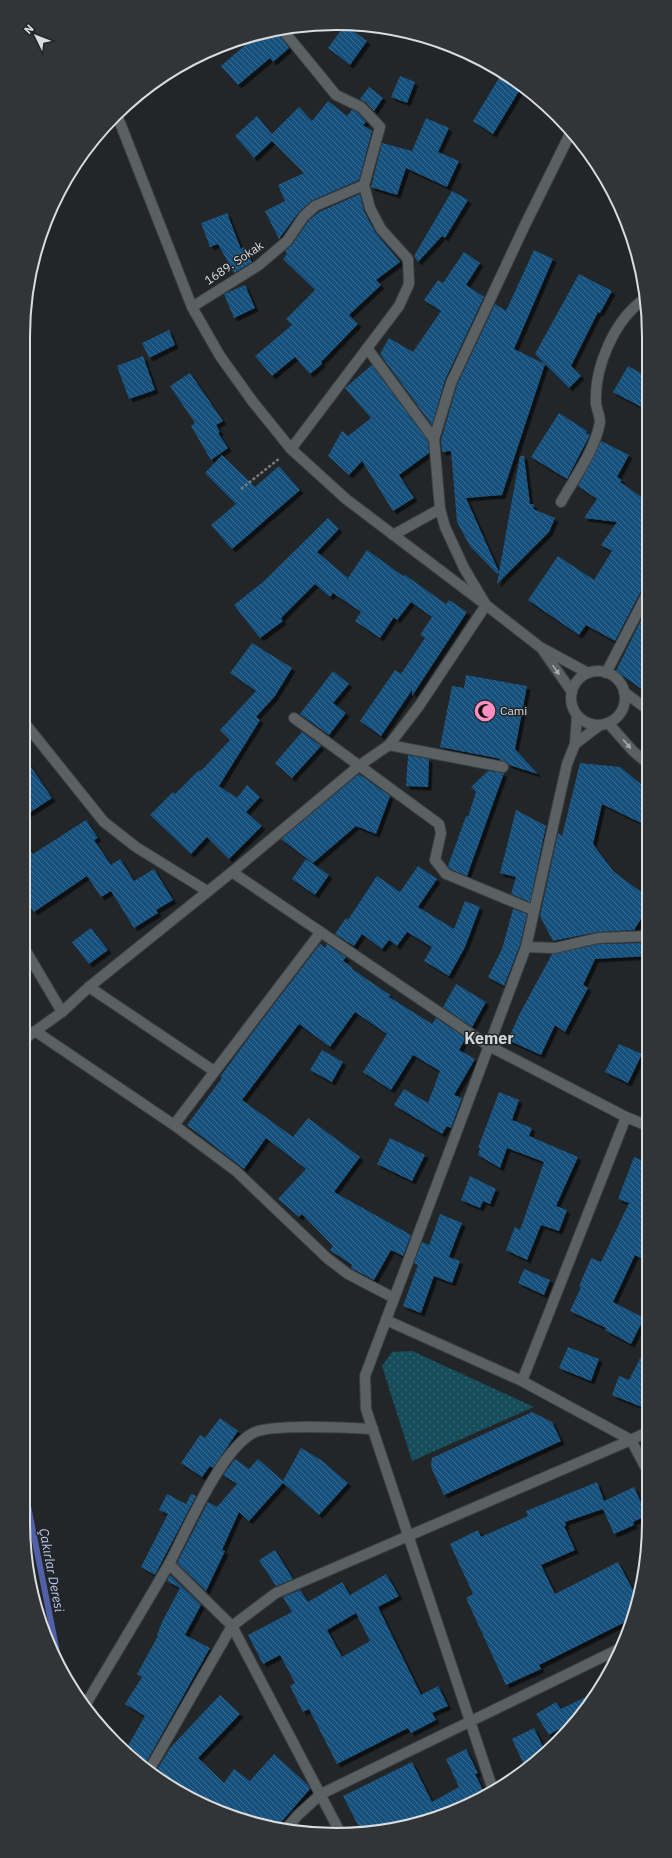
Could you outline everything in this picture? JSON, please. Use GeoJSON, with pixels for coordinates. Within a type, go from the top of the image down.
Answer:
{"type":"FeatureCollection","features":[{"type":"Feature","properties":{"kind":"street"},"geometry":{"type":"LineString","coordinates":[[286,34],[336,95],[361,107],[380,127],[364,185],[370,208],[381,230],[408,259],[409,284],[399,306],[291,449]]}},
{"type":"Feature","properties":{"kind":"street"},"geometry":{"type":"LineString","coordinates":[[119,121],[192,307],[220,356],[253,402],[291,449],[346,499],[540,647],[588,673]]}},
{"type":"Feature","properties":{"kind":"street"},"geometry":{"type":"LineString","coordinates":[[486,605],[464,568],[445,527],[440,509],[434,439],[451,383],[524,227],[568,137]]}},
{"type":"Feature","properties":{"kind":"street","name":"1689. Sokak"},"geometry":{"type":"LineString","coordinates":[[192,307],[259,265],[287,241],[304,216],[315,206],[364,185]]}},
{"type":"Feature","properties":{"kind":"street"},"geometry":{"type":"LineString","coordinates":[[561,502],[594,442],[600,421],[596,404],[598,378],[603,358],[619,324],[640,304]]}},
{"type":"Feature","properties":{"kind":"street"},"geometry":{"type":"LineString","coordinates":[[367,348],[434,439]]}},
{"type":"Feature","properties":{"kind":"street"},"geometry":{"type":"LineString","coordinates":[[394,535],[440,509]]}},
{"type":"Feature","properties":{"kind":"street"},"geometry":{"type":"LineString","coordinates":[[606,673],[642,604]]}},
{"type":"Feature","properties":{"kind":"street"},"geometry":{"type":"LineString","coordinates":[[30,1035],[62,1012],[89,987],[232,872],[360,765],[389,745],[419,706],[486,605]]}},
{"type":"Feature","properties":{"kind":"street"},"geometry":{"type":"LineString","coordinates":[[540,647],[572,692]]}},
{"type":"Feature","properties":{"kind":"street"},"geometry":{"type":"LineString","coordinates":[[492,1785],[366,1409],[366,1376],[526,947],[533,910],[567,764],[575,744],[577,716],[571,700],[572,692],[581,678],[588,673],[606,673],[614,677],[624,692],[625,702],[622,711],[616,718],[604,724],[575,744]]}},
{"type":"Feature","properties":{"kind":"street"},"geometry":{"type":"LineString","coordinates":[[624,692],[642,705]]}},
{"type":"Feature","properties":{"kind":"street"},"geometry":{"type":"LineString","coordinates":[[577,716],[591,725],[604,724],[642,759]]}},
{"type":"Feature","properties":{"kind":"street"},"geometry":{"type":"LineString","coordinates":[[294,718],[439,824],[441,833],[435,860],[446,874],[533,910]]}},
{"type":"Feature","properties":{"kind":"street"},"geometry":{"type":"LineString","coordinates":[[30,730],[104,822],[136,847],[207,891]]}},
{"type":"Feature","properties":{"kind":"street"},"geometry":{"type":"LineString","coordinates":[[389,745],[504,767]]}},
{"type":"Feature","properties":{"kind":"street"},"geometry":{"type":"LineString","coordinates":[[232,872],[489,1046],[626,1117],[642,1124]]}},
{"type":"Feature","properties":{"kind":"street"},"geometry":{"type":"LineString","coordinates":[[174,1125],[320,932]]}},
{"type":"Feature","properties":{"kind":"street"},"geometry":{"type":"LineString","coordinates":[[526,947],[555,948],[598,938],[642,936]]}},
{"type":"Feature","properties":{"kind":"street"},"geometry":{"type":"LineString","coordinates":[[30,958],[62,1012]]}},
{"type":"Feature","properties":{"kind":"street"},"geometry":{"type":"LineString","coordinates":[[89,987],[214,1071]]}},
{"type":"Feature","properties":{"kind":"street"},"geometry":{"type":"LineString","coordinates":[[35,1031],[174,1125],[236,1171],[327,1258],[348,1274],[394,1298]]}},
{"type":"Feature","properties":{"kind":"street"},"geometry":{"type":"LineString","coordinates":[[522,1381],[626,1117]]}},
{"type":"Feature","properties":{"kind":"street"},"geometry":{"type":"LineString","coordinates":[[386,1320],[522,1381],[631,1440],[642,1461]]}},
{"type":"Feature","properties":{"kind":"street"},"geometry":{"type":"LineString","coordinates":[[88,1701],[168,1564],[220,1468],[236,1445],[254,1433],[273,1428],[373,1429]]}},
{"type":"Feature","properties":{"kind":"street"},"geometry":{"type":"LineString","coordinates":[[151,1766],[232,1626],[276,1593],[642,1434]]}},
{"type":"Feature","properties":{"kind":"street"},"geometry":{"type":"LineString","coordinates":[[168,1564],[232,1626],[338,1828]]}},
{"type":"Feature","properties":{"kind":"street"},"geometry":{"type":"LineString","coordinates":[[290,1824],[298,1814],[321,1794],[612,1652]]}},
{"type":"Feature","properties":{"kind":"path"},"geometry":{"type":"LineString","coordinates":[[241,489],[291,449]]}},
{"type":"Feature","properties":{"kind":"shaded area"},"geometry":{"type":"Polygon","coordinates":[[[412,1351],[534,1407],[412,1461],[382,1366],[392,1352],[412,1351]]]}},
{"type":"Feature","properties":{"kind":"building"},"geometry":{"type":"Polygon","coordinates":[[[341,30],[353,31],[367,41],[350,65],[328,48],[341,30]]]}},
{"type":"Feature","properties":{"kind":"building"},"geometry":{"type":"Polygon","coordinates":[[[280,35],[289,48],[273,62],[270,58],[238,85],[221,66],[248,43],[257,40],[280,35]]]}},
{"type":"Feature","properties":{"kind":"building"},"geometry":{"type":"Polygon","coordinates":[[[400,76],[415,82],[407,103],[391,97],[400,76]]]}},
{"type":"Feature","properties":{"kind":"building"},"geometry":{"type":"Polygon","coordinates":[[[499,78],[519,91],[493,134],[473,121],[499,78]]]}},
{"type":"Feature","properties":{"kind":"building"},"geometry":{"type":"Polygon","coordinates":[[[369,87],[383,98],[374,111],[366,102],[360,99],[369,87]]]}},
{"type":"Feature","properties":{"kind":"building"},"geometry":{"type":"Polygon","coordinates":[[[328,101],[347,116],[352,110],[357,112],[366,122],[363,125],[372,131],[359,180],[311,201],[299,212],[279,239],[265,211],[285,201],[278,185],[304,173],[272,141],[254,158],[235,136],[257,116],[272,134],[299,107],[312,121],[328,101]]]}},
{"type":"Feature","properties":{"kind":"building"},"geometry":{"type":"Polygon","coordinates":[[[426,118],[449,128],[438,152],[459,161],[447,187],[406,168],[397,195],[371,187],[382,143],[412,151],[426,118]]]}},
{"type":"Feature","properties":{"kind":"building"},"geometry":{"type":"Polygon","coordinates":[[[452,191],[468,200],[445,238],[442,236],[418,262],[414,256],[452,191]]]}},
{"type":"Feature","properties":{"kind":"building"},"geometry":{"type":"Polygon","coordinates":[[[360,194],[364,211],[375,232],[400,262],[376,280],[381,285],[349,315],[358,324],[321,362],[322,364],[310,374],[295,357],[272,376],[255,356],[292,325],[286,319],[315,290],[283,259],[287,254],[285,251],[292,245],[309,220],[319,212],[360,194]]]}},
{"type":"Feature","properties":{"kind":"building"},"geometry":{"type":"Polygon","coordinates":[[[227,213],[241,249],[244,247],[252,262],[234,273],[218,244],[210,247],[201,223],[227,213]]]}},
{"type":"Feature","properties":{"kind":"building"},"geometry":{"type":"Polygon","coordinates":[[[534,250],[553,259],[514,349],[545,364],[502,495],[466,498],[499,572],[520,456],[524,456],[530,504],[534,504],[533,509],[555,518],[549,532],[497,584],[499,573],[497,574],[470,546],[457,522],[451,451],[442,452],[441,440],[457,385],[495,304],[506,311],[534,250]]]}},
{"type":"Feature","properties":{"kind":"building"},"geometry":{"type":"Polygon","coordinates":[[[464,252],[480,263],[466,285],[484,297],[445,380],[432,425],[380,354],[389,338],[413,352],[441,311],[424,300],[438,280],[443,283],[464,252]]]}},
{"type":"Feature","properties":{"kind":"building"},"geometry":{"type":"Polygon","coordinates":[[[579,274],[612,291],[600,313],[598,312],[571,366],[581,376],[569,388],[535,354],[579,274]]]}},
{"type":"Feature","properties":{"kind":"building"},"geometry":{"type":"Polygon","coordinates":[[[245,285],[255,308],[234,318],[224,294],[245,285]]]}},
{"type":"Feature","properties":{"kind":"building"},"geometry":{"type":"Polygon","coordinates":[[[169,330],[175,345],[149,358],[142,343],[169,330]]]}},
{"type":"Feature","properties":{"kind":"building"},"geometry":{"type":"Polygon","coordinates":[[[143,356],[155,390],[129,399],[117,366],[143,356]]]}},
{"type":"Feature","properties":{"kind":"building"},"geometry":{"type":"Polygon","coordinates":[[[372,365],[428,441],[429,453],[399,475],[414,498],[393,511],[362,461],[349,475],[328,456],[342,431],[348,436],[371,418],[345,388],[372,365]]]}},
{"type":"Feature","properties":{"kind":"building"},"geometry":{"type":"Polygon","coordinates":[[[628,366],[642,374],[642,407],[613,392],[628,366]]]}},
{"type":"Feature","properties":{"kind":"building"},"geometry":{"type":"Polygon","coordinates":[[[190,373],[223,421],[216,425],[220,432],[218,433],[228,448],[211,460],[191,426],[195,423],[170,386],[190,373]]]}},
{"type":"Feature","properties":{"kind":"building"},"geometry":{"type":"Polygon","coordinates":[[[559,413],[587,431],[586,433],[590,435],[567,479],[531,457],[559,413]]]}},
{"type":"Feature","properties":{"kind":"building"},"geometry":{"type":"Polygon","coordinates":[[[601,441],[629,455],[617,477],[622,480],[620,482],[642,497],[642,590],[615,641],[586,625],[579,635],[528,600],[558,556],[594,580],[612,551],[601,545],[617,522],[584,518],[597,499],[578,486],[601,441]]]}},
{"type":"Feature","properties":{"kind":"building"},"geometry":{"type":"Polygon","coordinates":[[[222,455],[255,487],[279,466],[300,490],[232,549],[211,525],[236,504],[205,473],[222,455]]]}},
{"type":"Feature","properties":{"kind":"building"},"geometry":{"type":"Polygon","coordinates":[[[328,518],[339,529],[317,552],[348,578],[367,550],[446,604],[449,600],[467,612],[412,696],[412,690],[381,736],[360,721],[395,670],[401,674],[425,638],[420,635],[432,617],[411,602],[397,620],[394,617],[380,638],[355,621],[361,612],[333,593],[330,597],[315,584],[281,618],[283,621],[260,638],[234,605],[263,582],[328,518]]]}},
{"type":"Feature","properties":{"kind":"building"},"geometry":{"type":"Polygon","coordinates":[[[642,618],[642,689],[616,671],[642,618]]]}},
{"type":"Feature","properties":{"kind":"building"},"geometry":{"type":"Polygon","coordinates":[[[252,643],[292,668],[275,696],[256,717],[260,720],[219,786],[237,798],[247,785],[260,797],[246,812],[262,826],[229,859],[207,837],[191,854],[150,815],[173,792],[175,794],[199,770],[201,771],[230,740],[220,730],[256,691],[230,673],[252,643]]]}},
{"type":"Feature","properties":{"kind":"building"},"geometry":{"type":"Polygon","coordinates":[[[333,671],[349,684],[333,703],[346,713],[329,735],[300,714],[333,671]]]}},
{"type":"Feature","properties":{"kind":"building","name":"Cami"},"geometry":{"type":"Polygon","coordinates":[[[466,675],[527,686],[515,749],[538,774],[509,765],[507,762],[499,760],[501,759],[440,747],[452,686],[464,688],[466,675]]]}},
{"type":"Feature","properties":{"kind":"building"},"geometry":{"type":"Polygon","coordinates":[[[302,732],[321,746],[292,778],[275,763],[302,732]]]}},
{"type":"Feature","properties":{"kind":"building"},"geometry":{"type":"Polygon","coordinates":[[[408,755],[429,759],[428,787],[406,786],[408,755]]]}},
{"type":"Feature","properties":{"kind":"building"},"geometry":{"type":"Polygon","coordinates":[[[580,763],[620,767],[642,785],[642,824],[602,804],[593,844],[614,872],[642,893],[642,917],[634,930],[597,932],[553,941],[540,916],[558,833],[562,836],[580,763]]]}},
{"type":"Feature","properties":{"kind":"building"},"geometry":{"type":"Polygon","coordinates":[[[30,765],[52,798],[30,812],[30,765]]]}},
{"type":"Feature","properties":{"kind":"building"},"geometry":{"type":"Polygon","coordinates":[[[488,771],[504,773],[467,876],[450,869],[448,866],[466,816],[468,817],[476,792],[471,787],[488,771]]]}},
{"type":"Feature","properties":{"kind":"building"},"geometry":{"type":"Polygon","coordinates":[[[359,774],[390,796],[376,834],[356,826],[313,863],[281,839],[359,774]]]}},
{"type":"Feature","properties":{"kind":"building"},"geometry":{"type":"Polygon","coordinates":[[[516,810],[546,826],[530,902],[511,894],[516,877],[500,873],[516,810]]]}},
{"type":"Feature","properties":{"kind":"building"},"geometry":{"type":"Polygon","coordinates":[[[86,820],[98,838],[94,840],[111,865],[120,859],[134,881],[154,869],[173,900],[156,910],[158,913],[134,928],[111,891],[101,897],[87,876],[34,912],[30,906],[30,850],[33,854],[86,820]]]}},
{"type":"Feature","properties":{"kind":"building"},"geometry":{"type":"Polygon","coordinates":[[[306,859],[329,875],[315,895],[292,879],[306,859]]]}},
{"type":"Feature","properties":{"kind":"building"},"geometry":{"type":"Polygon","coordinates":[[[418,866],[437,879],[418,907],[454,929],[465,901],[480,907],[465,947],[449,976],[424,961],[432,947],[407,932],[397,946],[389,940],[382,949],[362,934],[354,946],[335,934],[346,918],[348,920],[377,876],[400,892],[418,866]]]}},
{"type":"Feature","properties":{"kind":"building"},"geometry":{"type":"Polygon","coordinates":[[[513,909],[527,914],[520,945],[504,986],[488,977],[502,949],[513,909]]]}},
{"type":"Feature","properties":{"kind":"building"},"geometry":{"type":"Polygon","coordinates":[[[91,928],[108,950],[89,964],[72,942],[91,928]]]}},
{"type":"Feature","properties":{"kind":"building"},"geometry":{"type":"Polygon","coordinates":[[[642,943],[642,956],[595,959],[583,985],[588,988],[565,1032],[555,1025],[541,1055],[508,1040],[519,1015],[552,954],[599,944],[642,943]]]}},
{"type":"Feature","properties":{"kind":"building"},"geometry":{"type":"Polygon","coordinates":[[[320,944],[325,948],[327,944],[346,957],[343,961],[353,968],[352,969],[390,995],[389,997],[432,1024],[436,1018],[466,1038],[459,1050],[475,1059],[454,1095],[462,1098],[451,1128],[447,1126],[442,1134],[394,1105],[404,1089],[428,1103],[440,1071],[413,1055],[391,1090],[363,1072],[387,1034],[355,1012],[330,1047],[299,1024],[242,1100],[293,1137],[308,1118],[360,1157],[334,1192],[411,1235],[403,1256],[391,1250],[374,1280],[351,1268],[352,1265],[330,1250],[333,1246],[302,1214],[299,1217],[278,1199],[306,1169],[266,1138],[244,1169],[187,1125],[222,1078],[220,1077],[253,1032],[320,944]]]}},
{"type":"Feature","properties":{"kind":"building"},"geometry":{"type":"Polygon","coordinates":[[[456,984],[486,1002],[472,1027],[443,1007],[456,984]]]}},
{"type":"Feature","properties":{"kind":"building"},"geometry":{"type":"Polygon","coordinates":[[[619,1044],[642,1054],[628,1083],[605,1072],[619,1044]]]}},
{"type":"Feature","properties":{"kind":"building"},"geometry":{"type":"Polygon","coordinates":[[[322,1050],[343,1062],[332,1082],[310,1070],[322,1050]]]}},
{"type":"Feature","properties":{"kind":"building"},"geometry":{"type":"Polygon","coordinates":[[[499,1092],[519,1100],[512,1120],[532,1128],[529,1136],[578,1157],[556,1206],[567,1210],[559,1231],[541,1225],[527,1260],[506,1250],[515,1227],[520,1230],[544,1162],[507,1148],[500,1168],[478,1155],[480,1148],[478,1148],[499,1092]]]}},
{"type":"Feature","properties":{"kind":"building"},"geometry":{"type":"Polygon","coordinates":[[[390,1138],[425,1155],[412,1181],[377,1164],[390,1138]]]}},
{"type":"Feature","properties":{"kind":"building"},"geometry":{"type":"Polygon","coordinates":[[[634,1157],[642,1160],[642,1259],[635,1255],[613,1302],[642,1317],[642,1322],[631,1344],[605,1330],[606,1328],[570,1311],[581,1287],[579,1286],[591,1258],[601,1262],[629,1203],[618,1199],[634,1157]]]}},
{"type":"Feature","properties":{"kind":"building"},"geometry":{"type":"Polygon","coordinates":[[[470,1176],[496,1189],[490,1204],[483,1201],[480,1208],[461,1200],[470,1176]]]}},
{"type":"Feature","properties":{"kind":"building"},"geometry":{"type":"Polygon","coordinates":[[[440,1214],[462,1223],[449,1257],[460,1261],[452,1283],[434,1276],[421,1313],[403,1306],[418,1265],[414,1263],[422,1242],[429,1245],[440,1214]]]}},
{"type":"Feature","properties":{"kind":"building"},"geometry":{"type":"Polygon","coordinates":[[[524,1269],[550,1280],[544,1295],[518,1283],[524,1269]]]}},
{"type":"Feature","properties":{"kind":"building"},"geometry":{"type":"Polygon","coordinates":[[[568,1347],[599,1359],[591,1381],[559,1368],[568,1347]]]}},
{"type":"Feature","properties":{"kind":"building"},"geometry":{"type":"Polygon","coordinates":[[[642,1355],[642,1407],[612,1395],[619,1376],[629,1380],[642,1355]]]}},
{"type":"Feature","properties":{"kind":"building"},"geometry":{"type":"Polygon","coordinates":[[[532,1412],[552,1422],[561,1441],[444,1495],[431,1467],[432,1458],[532,1412]]]}},
{"type":"Feature","properties":{"kind":"building"},"geometry":{"type":"Polygon","coordinates":[[[220,1418],[238,1431],[213,1468],[210,1466],[202,1477],[181,1463],[200,1435],[205,1438],[220,1418]]]}},
{"type":"Feature","properties":{"kind":"building"},"geometry":{"type":"Polygon","coordinates":[[[301,1448],[321,1460],[348,1483],[319,1515],[283,1483],[249,1521],[239,1512],[222,1550],[225,1551],[206,1591],[177,1563],[208,1502],[217,1507],[237,1484],[223,1475],[235,1459],[249,1469],[258,1459],[283,1481],[301,1448]]]}},
{"type":"Feature","properties":{"kind":"building"},"geometry":{"type":"Polygon","coordinates":[[[597,1482],[604,1501],[634,1487],[642,1504],[642,1518],[633,1522],[634,1525],[614,1534],[603,1509],[565,1522],[566,1526],[564,1526],[575,1550],[541,1565],[555,1594],[618,1562],[633,1590],[634,1589],[625,1622],[539,1665],[541,1669],[506,1685],[466,1598],[473,1594],[450,1544],[478,1530],[481,1537],[528,1516],[526,1511],[597,1482]]]}},
{"type":"Feature","properties":{"kind":"building"},"geometry":{"type":"Polygon","coordinates":[[[167,1494],[186,1504],[191,1494],[196,1496],[155,1575],[141,1567],[168,1514],[159,1510],[167,1494]]]}},
{"type":"Feature","properties":{"kind":"building"},"geometry":{"type":"Polygon","coordinates":[[[275,1550],[293,1579],[276,1586],[259,1560],[275,1550]]]}},
{"type":"Feature","properties":{"kind":"building"},"geometry":{"type":"Polygon","coordinates":[[[386,1574],[399,1596],[378,1607],[421,1695],[438,1686],[448,1706],[432,1713],[436,1720],[411,1733],[408,1728],[337,1764],[309,1709],[303,1712],[290,1686],[295,1683],[280,1655],[263,1664],[248,1635],[292,1612],[283,1597],[300,1590],[308,1602],[342,1582],[350,1595],[386,1574]],[[356,1613],[327,1630],[342,1657],[370,1641],[356,1613]]]}},
{"type":"Feature","properties":{"kind":"building"},"geometry":{"type":"Polygon","coordinates":[[[170,1575],[201,1605],[185,1635],[210,1648],[146,1762],[128,1746],[145,1716],[125,1704],[142,1677],[137,1674],[158,1636],[157,1635],[162,1622],[180,1588],[167,1581],[170,1575]]]}},
{"type":"Feature","properties":{"kind":"building"},"geometry":{"type":"Polygon","coordinates":[[[220,1695],[240,1714],[198,1758],[224,1783],[234,1769],[250,1781],[274,1754],[308,1785],[310,1789],[281,1823],[257,1818],[219,1805],[183,1787],[157,1770],[170,1748],[220,1695]]]}},
{"type":"Feature","properties":{"kind":"building"},"geometry":{"type":"Polygon","coordinates":[[[587,1696],[566,1724],[549,1735],[536,1714],[556,1702],[561,1709],[587,1696]]]}},
{"type":"Feature","properties":{"kind":"building"},"geometry":{"type":"Polygon","coordinates":[[[534,1728],[543,1747],[524,1764],[512,1739],[534,1728]]]}},
{"type":"Feature","properties":{"kind":"building"},"geometry":{"type":"Polygon","coordinates":[[[466,1749],[478,1773],[475,1774],[483,1790],[453,1805],[415,1818],[359,1827],[343,1796],[412,1762],[432,1802],[459,1787],[446,1759],[466,1749]]]}},
{"type":"Feature","properties":{"kind":"waterway","name":"Çakırlar Deresi"},"geometry":{"type":"LineString","coordinates":[[30,1516],[55,1644]]}},
{"type":"Feature","properties":{"kind":"place","name":"Cami"},"geometry":{"type":"Point","coordinates":[485,711]}},
{"type":"Feature","properties":{"kind":"district","name":"Kemer"},"geometry":{"type":"Point","coordinates":[489,1038]}}]}
